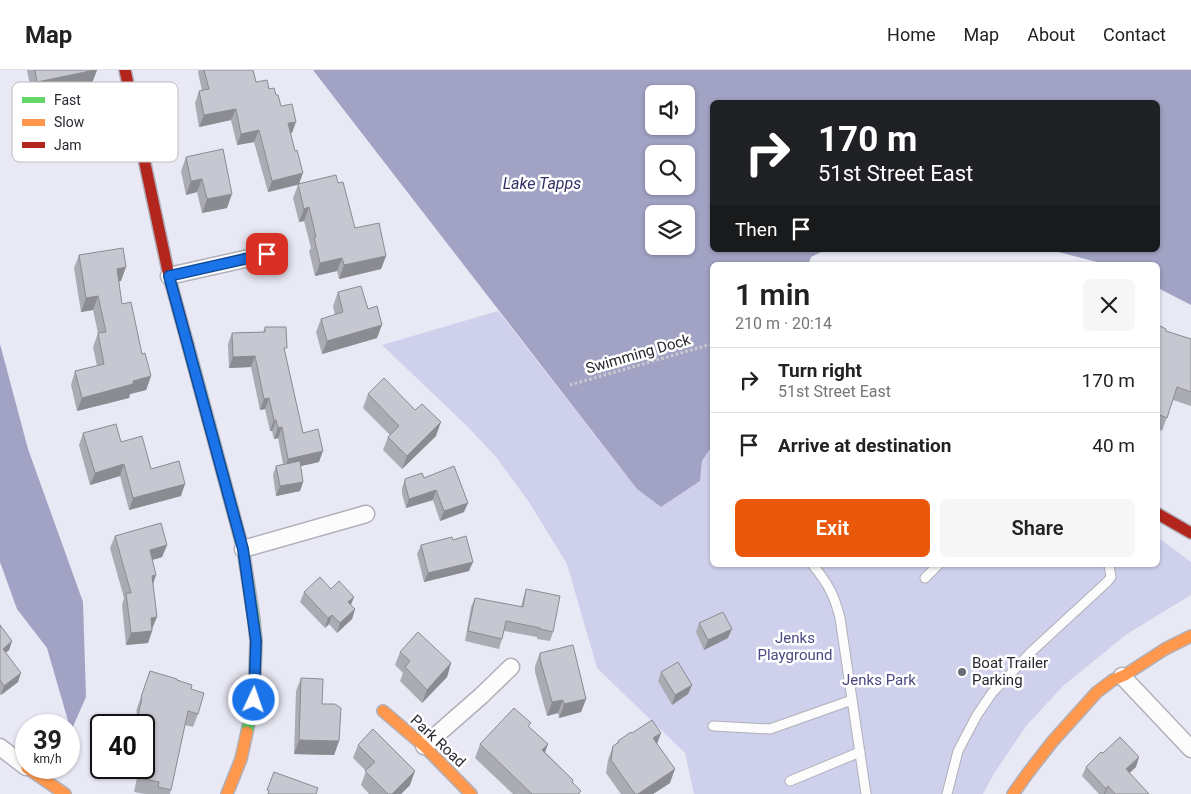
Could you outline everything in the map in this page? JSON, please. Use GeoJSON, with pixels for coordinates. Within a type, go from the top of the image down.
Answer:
{"type":"FeatureCollection","features":[{"type":"Feature","properties":{"kind":"street"},"geometry":{"type":"LineString","coordinates":[[145,162],[169,276],[243,549],[256,641],[254,700],[241,759],[227,794]]}},
{"type":"Feature","properties":{"kind":"street"},"geometry":{"type":"LineString","coordinates":[[169,276],[267,254]]}},
{"type":"Feature","properties":{"kind":"street"},"geometry":{"type":"LineString","coordinates":[[243,549],[366,514]]}},
{"type":"Feature","properties":{"kind":"street"},"geometry":{"type":"LineString","coordinates":[[1160,515],[1191,533]]}},
{"type":"Feature","properties":{"kind":"street"},"geometry":{"type":"LineString","coordinates":[[1013,794],[1026,773],[1089,700],[1111,681],[1191,636]]}},
{"type":"Feature","properties":{"kind":"street"},"geometry":{"type":"LineString","coordinates":[[424,746],[511,667]]}},
{"type":"Feature","properties":{"kind":"street"},"geometry":{"type":"LineString","coordinates":[[1122,676],[1191,749]]}},
{"type":"Feature","properties":{"kind":"street","name":"Park Road"},"geometry":{"type":"LineString","coordinates":[[383,711],[424,746],[471,794]]}},
{"type":"Feature","properties":{"kind":"street"},"geometry":{"type":"LineString","coordinates":[[0,747],[15,758]]}},
{"type":"Feature","properties":{"kind":"street"},"geometry":{"type":"LineString","coordinates":[[44,779],[65,794]]}},
{"type":"Feature","properties":{"kind":"lane"},"geometry":{"type":"LineString","coordinates":[[815,567],[827,583],[836,601],[840,618],[866,794]]}},
{"type":"Feature","properties":{"kind":"lane"},"geometry":{"type":"LineString","coordinates":[[925,578],[936,567]]}},
{"type":"Feature","properties":{"kind":"lane"},"geometry":{"type":"LineString","coordinates":[[947,794],[958,752],[977,715],[992,693],[1031,652],[1111,578],[1109,567]]}},
{"type":"Feature","properties":{"kind":"lane"},"geometry":{"type":"LineString","coordinates":[[713,726],[770,729],[852,700]]}},
{"type":"Feature","properties":{"kind":"lane"},"geometry":{"type":"LineString","coordinates":[[790,781],[860,752]]}},
{"type":"Feature","properties":{"kind":"path","name":"Swimming Dock"},"geometry":{"type":"LineString","coordinates":[[570,385],[710,345]]}},
{"type":"Feature","properties":{"kind":"green space","name":"Jenks Park"},"geometry":{"type":"Polygon","coordinates":[[[498,311],[637,489],[661,507],[700,481],[702,461],[710,449],[710,567],[1160,567],[1160,539],[1191,562],[1191,595],[1127,634],[1063,686],[1026,726],[993,775],[983,794],[694,794],[685,753],[597,668],[567,564],[529,502],[496,457],[466,425],[382,345],[498,311]]]}},
{"type":"Feature","properties":{"kind":"water","name":"Lake Tapps"},"geometry":{"type":"Polygon","coordinates":[[[313,70],[1191,70],[1191,305],[1160,289],[1160,262],[1097,262],[1059,252],[1160,252],[1160,100],[710,100],[710,252],[821,252],[811,257],[809,262],[710,262],[710,449],[702,461],[700,481],[661,507],[637,489],[313,70]]]}},
{"type":"Feature","properties":{"kind":"water"},"geometry":{"type":"Polygon","coordinates":[[[0,344],[28,449],[83,602],[86,697],[78,714],[66,714],[47,648],[17,609],[0,562],[0,344]]]}},
{"type":"Feature","properties":{"kind":"building"},"geometry":{"type":"Polygon","coordinates":[[[35,70],[95,70],[37,82],[35,70]]]}},
{"type":"Feature","properties":{"kind":"building"},"geometry":{"type":"Polygon","coordinates":[[[204,70],[253,70],[256,82],[267,80],[269,89],[274,88],[281,106],[292,104],[296,122],[288,123],[303,173],[272,181],[259,130],[241,134],[236,109],[204,115],[199,91],[209,89],[204,70]]]}},
{"type":"Feature","properties":{"kind":"building"},"geometry":{"type":"Polygon","coordinates":[[[223,149],[232,194],[207,199],[202,179],[191,181],[186,157],[223,149]]]}},
{"type":"Feature","properties":{"kind":"building"},"geometry":{"type":"Polygon","coordinates":[[[336,175],[338,183],[343,182],[355,228],[379,223],[386,256],[344,265],[342,258],[320,263],[309,207],[304,209],[298,184],[336,175]]]}},
{"type":"Feature","properties":{"kind":"building"},"geometry":{"type":"Polygon","coordinates":[[[123,248],[126,267],[117,269],[122,304],[131,302],[142,354],[145,353],[151,376],[133,381],[133,384],[82,398],[75,371],[104,364],[98,333],[106,332],[98,296],[86,298],[79,255],[123,248]]]}},
{"type":"Feature","properties":{"kind":"building"},"geometry":{"type":"Polygon","coordinates":[[[361,286],[368,309],[377,306],[382,325],[327,341],[321,319],[343,312],[338,292],[361,286]]]}},
{"type":"Feature","properties":{"kind":"building"},"geometry":{"type":"Polygon","coordinates":[[[1160,326],[1166,329],[1166,331],[1191,339],[1191,392],[1177,387],[1167,418],[1160,415],[1160,326]]]}},
{"type":"Feature","properties":{"kind":"building"},"geometry":{"type":"Polygon","coordinates":[[[265,327],[286,327],[287,348],[284,348],[303,433],[318,429],[323,451],[288,459],[282,427],[278,428],[276,420],[274,420],[269,398],[264,399],[255,356],[233,357],[232,333],[265,332],[265,327]]]}},
{"type":"Feature","properties":{"kind":"building"},"geometry":{"type":"Polygon","coordinates":[[[384,378],[415,410],[422,404],[441,422],[407,456],[388,437],[399,426],[368,394],[384,378]]]}},
{"type":"Feature","properties":{"kind":"building"},"geometry":{"type":"Polygon","coordinates":[[[116,424],[121,442],[142,436],[151,469],[179,461],[185,484],[133,498],[124,464],[95,473],[83,433],[116,424]]]}},
{"type":"Feature","properties":{"kind":"building"},"geometry":{"type":"Polygon","coordinates":[[[300,461],[303,482],[280,486],[276,466],[300,461]]]}},
{"type":"Feature","properties":{"kind":"building"},"geometry":{"type":"Polygon","coordinates":[[[454,466],[468,503],[444,511],[436,490],[409,499],[405,479],[422,473],[424,478],[454,466]]]}},
{"type":"Feature","properties":{"kind":"building"},"geometry":{"type":"Polygon","coordinates":[[[161,523],[167,545],[150,550],[156,575],[152,576],[157,617],[151,618],[152,631],[131,633],[126,593],[131,593],[115,536],[161,523]]]}},
{"type":"Feature","properties":{"kind":"building"},"geometry":{"type":"Polygon","coordinates":[[[466,536],[473,562],[428,573],[421,545],[452,537],[453,540],[466,536]]]}},
{"type":"Feature","properties":{"kind":"building"},"geometry":{"type":"Polygon","coordinates":[[[320,577],[331,589],[339,581],[354,597],[348,602],[355,609],[340,623],[332,615],[328,618],[304,592],[320,577]]]}},
{"type":"Feature","properties":{"kind":"building"},"geometry":{"type":"Polygon","coordinates":[[[526,589],[560,596],[553,632],[506,621],[502,639],[468,631],[475,598],[523,607],[526,589]]]}},
{"type":"Feature","properties":{"kind":"building"},"geometry":{"type":"Polygon","coordinates":[[[723,612],[732,629],[708,640],[699,623],[723,612]]]}},
{"type":"Feature","properties":{"kind":"building"},"geometry":{"type":"Polygon","coordinates":[[[0,625],[12,641],[3,649],[21,673],[4,686],[0,680],[0,625]]]}},
{"type":"Feature","properties":{"kind":"building"},"geometry":{"type":"Polygon","coordinates":[[[418,632],[451,663],[427,690],[405,667],[410,661],[400,652],[418,632]]]}},
{"type":"Feature","properties":{"kind":"building"},"geometry":{"type":"Polygon","coordinates":[[[573,645],[586,699],[564,704],[563,700],[552,702],[540,653],[573,645]]]}},
{"type":"Feature","properties":{"kind":"building"},"geometry":{"type":"Polygon","coordinates":[[[678,662],[692,685],[675,695],[661,672],[678,662]]]}},
{"type":"Feature","properties":{"kind":"building"},"geometry":{"type":"Polygon","coordinates":[[[150,671],[192,685],[191,689],[204,693],[198,714],[188,711],[171,790],[158,787],[159,782],[144,779],[155,779],[155,714],[138,714],[141,697],[150,671]]]}},
{"type":"Feature","properties":{"kind":"building"},"geometry":{"type":"Polygon","coordinates":[[[301,678],[323,679],[322,704],[335,704],[341,708],[339,741],[299,740],[301,678]]]}},
{"type":"Feature","properties":{"kind":"building"},"geometry":{"type":"Polygon","coordinates":[[[514,708],[531,723],[528,726],[548,744],[542,750],[573,780],[572,782],[581,791],[578,794],[532,794],[480,744],[514,708]]]}},
{"type":"Feature","properties":{"kind":"building"},"geometry":{"type":"Polygon","coordinates":[[[652,720],[661,733],[653,738],[675,769],[638,794],[635,794],[611,760],[613,746],[631,732],[652,720]]]}},
{"type":"Feature","properties":{"kind":"building"},"geometry":{"type":"Polygon","coordinates":[[[373,729],[415,771],[392,794],[388,794],[365,771],[375,762],[358,745],[373,729]]]}},
{"type":"Feature","properties":{"kind":"building"},"geometry":{"type":"Polygon","coordinates":[[[1120,737],[1139,757],[1126,769],[1149,794],[1115,794],[1108,786],[1106,789],[1086,767],[1120,737]]]}},
{"type":"Feature","properties":{"kind":"building"},"geometry":{"type":"Polygon","coordinates":[[[274,772],[318,788],[316,794],[268,794],[269,791],[267,790],[274,772]]]}},
{"type":"Feature","properties":{"kind":"traffic: fast"},"geometry":{"type":"LineString","coordinates":[[188,345],[243,549],[254,620],[256,641],[254,700],[247,732]]}},
{"type":"Feature","properties":{"kind":"traffic: slow"},"geometry":{"type":"LineString","coordinates":[[1013,794],[1052,742],[1097,692],[1113,680],[1125,675],[1165,649],[1191,636]]}},
{"type":"Feature","properties":{"kind":"traffic: slow"},"geometry":{"type":"LineString","coordinates":[[383,711],[424,746],[471,794]]}},
{"type":"Feature","properties":{"kind":"traffic: slow"},"geometry":{"type":"LineString","coordinates":[[227,794],[241,759],[247,732]]}},
{"type":"Feature","properties":{"kind":"traffic: slow"},"geometry":{"type":"LineString","coordinates":[[43,779],[65,794]]}},
{"type":"Feature","properties":{"kind":"traffic: jam"},"geometry":{"type":"LineString","coordinates":[[125,70],[128,82]]}},
{"type":"Feature","properties":{"kind":"traffic: jam"},"geometry":{"type":"LineString","coordinates":[[145,162],[169,276],[188,345]]}},
{"type":"Feature","properties":{"kind":"traffic: jam"},"geometry":{"type":"LineString","coordinates":[[1160,515],[1191,533]]}},
{"type":"Feature","properties":{"kind":"place","name":"Boat Trailer Parking"},"geometry":{"type":"Point","coordinates":[962,672]}},
{"type":"Feature","properties":{"kind":"route"},"geometry":{"type":"LineString","coordinates":[[254,700],[256,641],[243,549],[169,276],[267,254]]}},
{"type":"Feature","properties":{"kind":"park label","name":"Jenks Playground"},"geometry":{"type":"Point","coordinates":[795,646]}}]}
